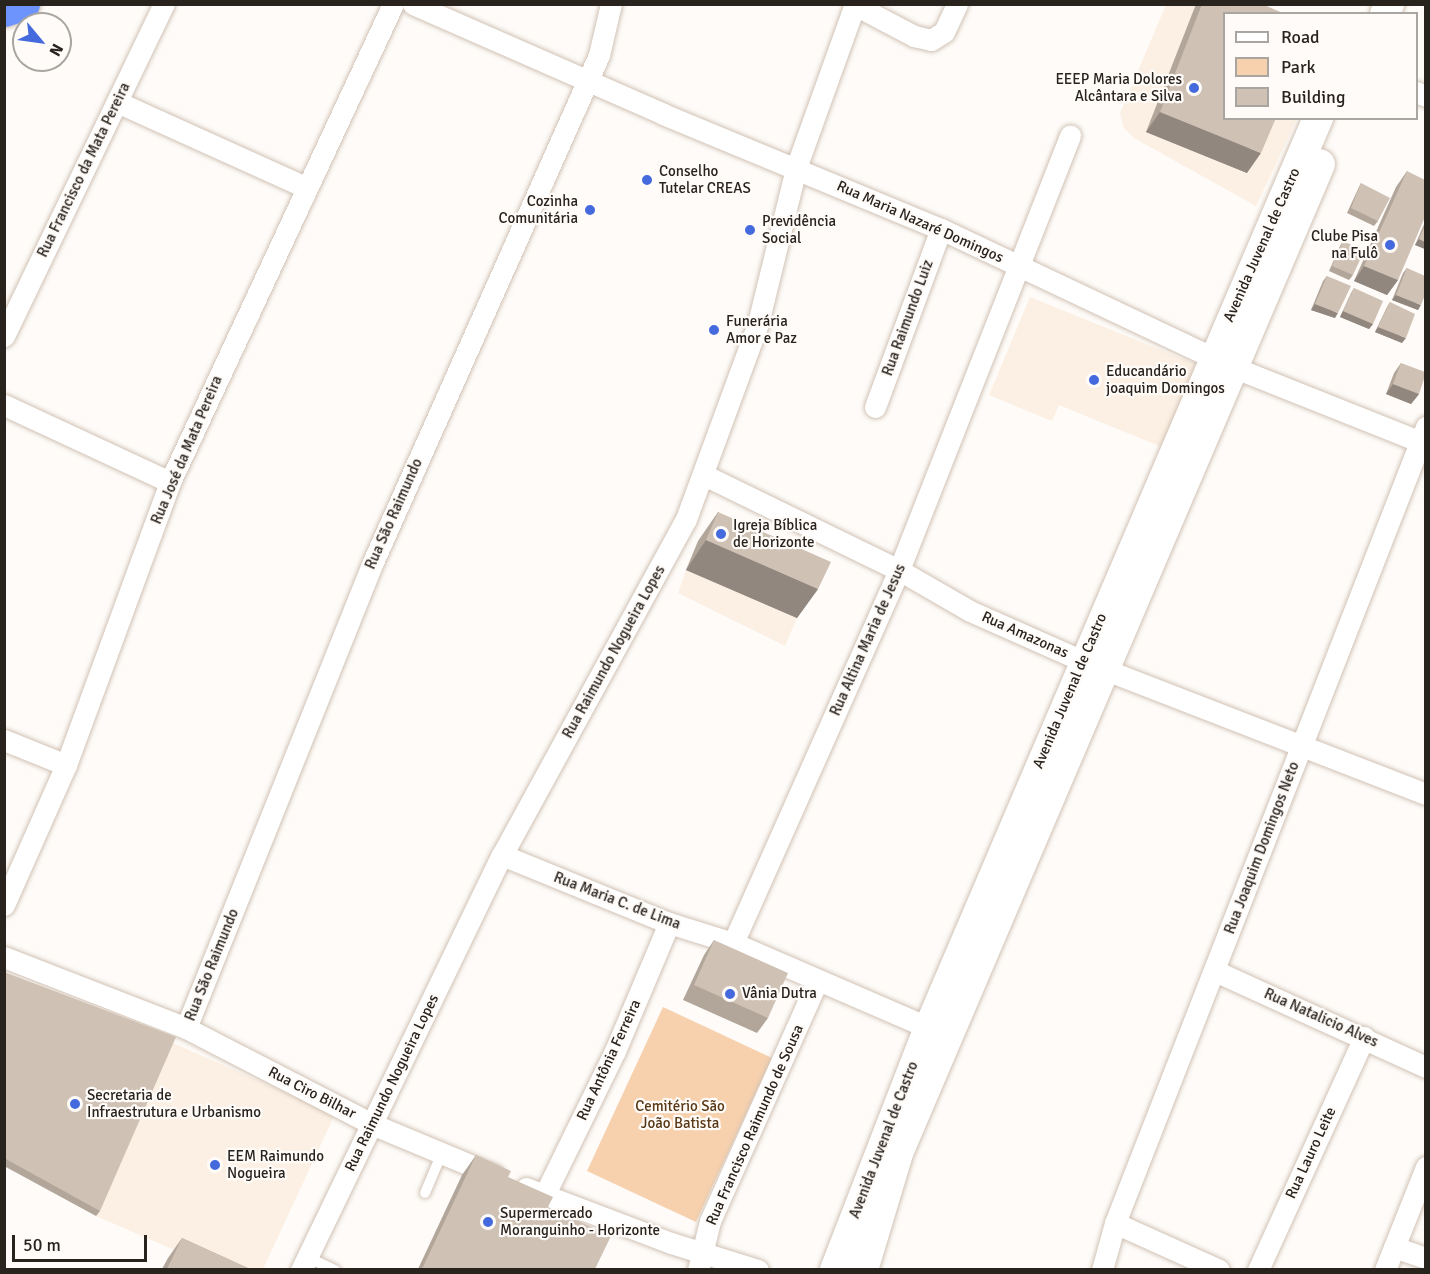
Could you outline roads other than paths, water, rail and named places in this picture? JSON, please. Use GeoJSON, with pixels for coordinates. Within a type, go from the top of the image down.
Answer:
{"type":"FeatureCollection","features":[{"type":"Feature","properties":{"kind":"highway"},"geometry":{"type":"LineString","coordinates":[[4,10],[22,4]]}},
{"type":"Feature","properties":{"kind":"street","name":"Rua Francisco da Mata Pereira"},"geometry":{"type":"LineString","coordinates":[[4,336],[164,4]]}},
{"type":"Feature","properties":{"kind":"street","name":"Rua José da Mata Pereira"},"geometry":{"type":"LineString","coordinates":[[4,905],[66,765],[170,482],[305,188],[393,4]]}},
{"type":"Feature","properties":{"kind":"street","name":"Rua Maria Nazaré Domingos"},"geometry":{"type":"LineString","coordinates":[[413,4],[941,229],[1224,363],[1424,438]]}},
{"type":"Feature","properties":{"kind":"street","name":"Rua São Raimundo"},"geometry":{"type":"LineString","coordinates":[[186,1028],[373,562],[599,55],[611,4]]}},
{"type":"Feature","properties":{"kind":"street"},"geometry":{"type":"LineString","coordinates":[[855,5],[914,36],[931,40],[944,32],[957,4]]}},
{"type":"Feature","properties":{"kind":"street","name":"Rua Raimundo Nogueira Lopes"},"geometry":{"type":"LineString","coordinates":[[304,1263],[502,855],[678,539],[704,475],[758,323],[796,168],[855,5]]}},
{"type":"Feature","properties":{"kind":"street"},"geometry":{"type":"LineString","coordinates":[[117,102],[305,188]]}},
{"type":"Feature","properties":{"kind":"street","name":"Avenida Juvenal de Castro"},"geometry":{"type":"LineString","coordinates":[[1224,363],[1317,120]]}},
{"type":"Feature","properties":{"kind":"street","name":"Avenida Juvenal de Castro"},"geometry":{"type":"LineString","coordinates":[[835,1269],[929,1028],[1094,665],[1224,363],[1338,120]]}},
{"type":"Feature","properties":{"kind":"street","name":"Rua Altina Maria de Jesus"},"geometry":{"type":"LineString","coordinates":[[733,943],[899,570],[1070,135]]}},
{"type":"Feature","properties":{"kind":"street","name":"Rua Raimundo Luiz"},"geometry":{"type":"LineString","coordinates":[[875,406],[941,229]]}},
{"type":"Feature","properties":{"kind":"street"},"geometry":{"type":"LineString","coordinates":[[4,405],[170,482]]}},
{"type":"Feature","properties":{"kind":"street","name":"Rua Joaquim Domingos Neto"},"geometry":{"type":"LineString","coordinates":[[1102,1269],[1115,1223],[1215,971],[1301,743],[1424,438]]}},
{"type":"Feature","properties":{"kind":"street","name":"Rua Amazonas"},"geometry":{"type":"LineString","coordinates":[[704,475],[899,570],[970,611],[1094,665],[1301,743],[1425,794]]}},
{"type":"Feature","properties":{"kind":"street","name":"Avenida Juvenal de Castro"},"geometry":{"type":"LineString","coordinates":[[863,1269],[898,1153],[1094,665]]}},
{"type":"Feature","properties":{"kind":"street"},"geometry":{"type":"LineString","coordinates":[[4,740],[66,765]]}},
{"type":"Feature","properties":{"kind":"street","name":"Rua Maria C. de Lima"},"geometry":{"type":"LineString","coordinates":[[502,855],[669,923],[733,943]]}},
{"type":"Feature","properties":{"kind":"street","name":"Rua Antônia Ferreira"},"geometry":{"type":"LineString","coordinates":[[544,1196],[615,1051],[669,923]]}},
{"type":"Feature","properties":{"kind":"street"},"geometry":{"type":"LineString","coordinates":[[733,943],[817,982],[929,1028]]}},
{"type":"Feature","properties":{"kind":"street","name":"Rua Ciro Bilhar"},"geometry":{"type":"LineString","coordinates":[[4,957],[186,1028],[372,1124],[701,1262],[758,1269]]}},
{"type":"Feature","properties":{"kind":"street","name":"Rua Natalicio Alves"},"geometry":{"type":"LineString","coordinates":[[1215,971],[1364,1037],[1425,1067]]}},
{"type":"Feature","properties":{"kind":"street","name":"Rua Francisco Raimundo de Sousa"},"geometry":{"type":"LineString","coordinates":[[701,1262],[710,1221],[817,982]]}},
{"type":"Feature","properties":{"kind":"street","name":"Rua Lauro Leite"},"geometry":{"type":"LineString","coordinates":[[1258,1269],[1364,1037]]}},
{"type":"Feature","properties":{"kind":"street"},"geometry":{"type":"LineString","coordinates":[[1385,1269],[1425,1167]]}},
{"type":"Feature","properties":{"kind":"street"},"geometry":{"type":"LineString","coordinates":[[1115,1223],[1219,1269]]}},
{"type":"Feature","properties":{"kind":"street"},"geometry":{"type":"LineString","coordinates":[[1394,1248],[1425,1258]]}},
{"type":"Feature","properties":{"kind":"lane"},"geometry":{"type":"LineString","coordinates":[[425,1193],[442,1153]]}},
{"type":"Feature","properties":{"kind":"lane"},"geometry":{"type":"LineString","coordinates":[[304,1263],[335,1269]]}},
{"type":"Feature","properties":{"kind":"place","name":"EEEP Maria Dolores Alcântara e Silva"},"geometry":{"type":"Point","coordinates":[1194,88]}},
{"type":"Feature","properties":{"kind":"place","name":"Conselho Tutelar CREAS"},"geometry":{"type":"Point","coordinates":[647,180]}},
{"type":"Feature","properties":{"kind":"place","name":"Cozinha Comunitária"},"geometry":{"type":"Point","coordinates":[590,210]}},
{"type":"Feature","properties":{"kind":"place","name":"Previdência Social"},"geometry":{"type":"Point","coordinates":[750,230]}},
{"type":"Feature","properties":{"kind":"place","name":"Clube Pisa na Fulô"},"geometry":{"type":"Point","coordinates":[1390,245]}},
{"type":"Feature","properties":{"kind":"place","name":"Funerária Amor e Paz"},"geometry":{"type":"Point","coordinates":[714,330]}},
{"type":"Feature","properties":{"kind":"place","name":"Educandário joaquim Domingos"},"geometry":{"type":"Point","coordinates":[1094,380]}},
{"type":"Feature","properties":{"kind":"place","name":"Igreja Bíblica de Horizonte"},"geometry":{"type":"Point","coordinates":[721,534]}},
{"type":"Feature","properties":{"kind":"place","name":"Vânia Dutra"},"geometry":{"type":"Point","coordinates":[730,994]}},
{"type":"Feature","properties":{"kind":"place","name":"Secretaria de Infraestrutura e Urbanismo"},"geometry":{"type":"Point","coordinates":[75,1104]}},
{"type":"Feature","properties":{"kind":"place","name":"EEM Raimundo Nogueira"},"geometry":{"type":"Point","coordinates":[215,1165]}},
{"type":"Feature","properties":{"kind":"place","name":"Supermercado Moranguinho - Horizonte"},"geometry":{"type":"Point","coordinates":[488,1222]}},
{"type":"Feature","properties":{"kind":"park label","name":"Cemitério São João Batista"},"geometry":{"type":"Point","coordinates":[680,1114]}}]}
